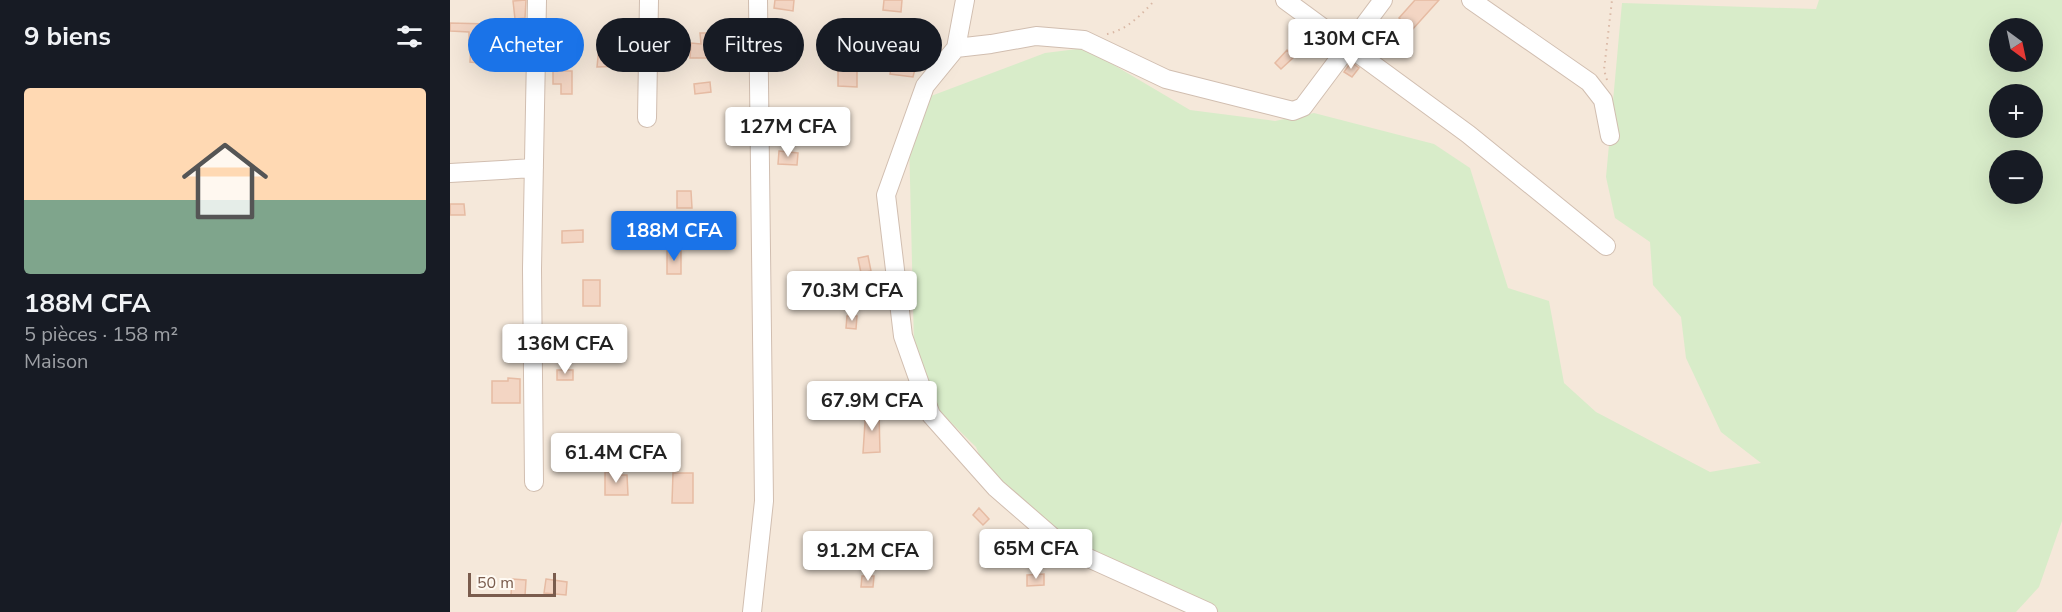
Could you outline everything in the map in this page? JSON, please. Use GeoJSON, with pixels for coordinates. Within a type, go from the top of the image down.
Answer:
{"type":"FeatureCollection","features":[{"type":"Feature","properties":{"kind":"street"},"geometry":{"type":"LineString","coordinates":[[534,482],[532,269],[537,0]]}},
{"type":"Feature","properties":{"kind":"street"},"geometry":{"type":"LineString","coordinates":[[647,117],[649,0]]}},
{"type":"Feature","properties":{"kind":"street"},"geometry":{"type":"LineString","coordinates":[[752,612],[764,501],[758,0]]}},
{"type":"Feature","properties":{"kind":"street"},"geometry":{"type":"LineString","coordinates":[[965,0],[956,48],[925,86],[886,195],[903,336],[931,415],[996,488],[1064,547],[1208,612]]}},
{"type":"Feature","properties":{"kind":"street"},"geometry":{"type":"LineString","coordinates":[[1285,0],[1468,134],[1606,246]]}},
{"type":"Feature","properties":{"kind":"street"},"geometry":{"type":"LineString","coordinates":[[956,48],[1036,36],[1084,39],[1166,79],[1293,111],[1303,107],[1383,0]]}},
{"type":"Feature","properties":{"kind":"street"},"geometry":{"type":"LineString","coordinates":[[1471,0],[1589,82],[1603,100],[1610,136]]}},
{"type":"Feature","properties":{"kind":"street"},"geometry":{"type":"LineString","coordinates":[[450,173],[534,168]]}},
{"type":"Feature","properties":{"kind":"path"},"geometry":{"type":"LineString","coordinates":[[1084,39],[1118,31],[1143,14],[1155,0]]}},
{"type":"Feature","properties":{"kind":"path"},"geometry":{"type":"LineString","coordinates":[[1609,87],[1604,70],[1612,0]]}},
{"type":"Feature","properties":{"kind":"shaded area"},"geometry":{"type":"Polygon","coordinates":[[[450,0],[2062,0],[2062,612],[450,612],[450,0]]]}},
{"type":"Feature","properties":{"kind":"green space"},"geometry":{"type":"Polygon","coordinates":[[[1819,0],[2062,0],[2062,521],[2039,587],[2016,612],[1201,612],[1084,563],[988,476],[976,447],[915,387],[909,138],[923,99],[1045,53],[1085,48],[1190,110],[1275,121],[1314,113],[1434,144],[1470,168],[1508,288],[1549,301],[1564,383],[1596,412],[1710,472],[1761,463],[1721,432],[1686,358],[1681,317],[1653,285],[1650,242],[1615,218],[1606,177],[1622,3],[1816,9],[1819,0]]]}},
{"type":"Feature","properties":{"kind":"building"},"geometry":{"type":"Polygon","coordinates":[[[526,0],[525,18],[515,18],[513,1],[526,0]]]}},
{"type":"Feature","properties":{"kind":"building"},"geometry":{"type":"Polygon","coordinates":[[[775,0],[794,0],[793,11],[774,8],[775,0]]]}},
{"type":"Feature","properties":{"kind":"building"},"geometry":{"type":"Polygon","coordinates":[[[884,0],[902,0],[901,12],[883,10],[884,0]]]}},
{"type":"Feature","properties":{"kind":"building"},"geometry":{"type":"Polygon","coordinates":[[[1415,0],[1439,0],[1412,30],[1399,18],[1415,0]]]}},
{"type":"Feature","properties":{"kind":"building"},"geometry":{"type":"Polygon","coordinates":[[[450,23],[468,23],[468,32],[450,31],[450,23]]]}},
{"type":"Feature","properties":{"kind":"building"},"geometry":{"type":"Polygon","coordinates":[[[1402,31],[1411,37],[1400,51],[1392,44],[1402,31]]]}},
{"type":"Feature","properties":{"kind":"building"},"geometry":{"type":"Polygon","coordinates":[[[700,33],[703,33],[703,58],[691,58],[691,43],[701,44],[700,33]]]}},
{"type":"Feature","properties":{"kind":"building"},"geometry":{"type":"Polygon","coordinates":[[[1287,50],[1294,57],[1281,69],[1275,63],[1287,50]]]}},
{"type":"Feature","properties":{"kind":"building"},"geometry":{"type":"Polygon","coordinates":[[[1351,62],[1359,68],[1352,77],[1344,72],[1351,62]]]}},
{"type":"Feature","properties":{"kind":"building"},"geometry":{"type":"Polygon","coordinates":[[[553,72],[572,72],[572,94],[561,94],[561,84],[553,84],[553,72]]]}},
{"type":"Feature","properties":{"kind":"building"},"geometry":{"type":"Polygon","coordinates":[[[838,72],[857,72],[857,87],[838,86],[838,72]]]}},
{"type":"Feature","properties":{"kind":"building"},"geometry":{"type":"Polygon","coordinates":[[[890,72],[914,72],[913,77],[890,74],[890,72]]]}},
{"type":"Feature","properties":{"kind":"building"},"geometry":{"type":"Polygon","coordinates":[[[710,82],[711,92],[695,94],[694,84],[710,82]]]}},
{"type":"Feature","properties":{"kind":"building"},"geometry":{"type":"Polygon","coordinates":[[[779,151],[798,153],[797,165],[778,164],[779,151]]]}},
{"type":"Feature","properties":{"kind":"building"},"geometry":{"type":"Polygon","coordinates":[[[677,191],[691,191],[692,208],[677,208],[677,191]]]}},
{"type":"Feature","properties":{"kind":"building"},"geometry":{"type":"Polygon","coordinates":[[[450,204],[464,204],[465,215],[450,215],[450,204]]]}},
{"type":"Feature","properties":{"kind":"building"},"geometry":{"type":"Polygon","coordinates":[[[583,230],[583,242],[562,243],[562,231],[583,230]]]}},
{"type":"Feature","properties":{"kind":"building"},"geometry":{"type":"Polygon","coordinates":[[[667,251],[681,251],[681,274],[667,274],[667,251]]]}},
{"type":"Feature","properties":{"kind":"building"},"geometry":{"type":"Polygon","coordinates":[[[868,256],[871,271],[861,273],[858,258],[868,256]]]}},
{"type":"Feature","properties":{"kind":"building"},"geometry":{"type":"Polygon","coordinates":[[[583,280],[600,280],[600,306],[583,306],[583,280]]]}},
{"type":"Feature","properties":{"kind":"building"},"geometry":{"type":"Polygon","coordinates":[[[847,316],[857,316],[856,329],[846,328],[847,316]]]}},
{"type":"Feature","properties":{"kind":"building"},"geometry":{"type":"Polygon","coordinates":[[[557,370],[573,370],[573,380],[557,380],[557,370]]]}},
{"type":"Feature","properties":{"kind":"building"},"geometry":{"type":"Polygon","coordinates":[[[508,378],[520,379],[520,403],[492,403],[492,381],[508,381],[508,378]]]}},
{"type":"Feature","properties":{"kind":"building"},"geometry":{"type":"Polygon","coordinates":[[[866,407],[875,407],[875,414],[879,414],[880,452],[863,453],[866,407]]]}},
{"type":"Feature","properties":{"kind":"building"},"geometry":{"type":"Polygon","coordinates":[[[652,459],[673,460],[672,471],[651,469],[652,459]]]}},
{"type":"Feature","properties":{"kind":"building"},"geometry":{"type":"Polygon","coordinates":[[[619,471],[619,475],[627,475],[628,495],[605,495],[605,472],[619,471]]]}},
{"type":"Feature","properties":{"kind":"building"},"geometry":{"type":"Polygon","coordinates":[[[673,473],[693,473],[693,503],[672,503],[673,473]]]}},
{"type":"Feature","properties":{"kind":"building"},"geometry":{"type":"Polygon","coordinates":[[[979,508],[989,519],[983,525],[973,515],[979,508]]]}},
{"type":"Feature","properties":{"kind":"building"},"geometry":{"type":"Polygon","coordinates":[[[1044,574],[1044,585],[1027,586],[1027,575],[1044,574]]]}},
{"type":"Feature","properties":{"kind":"building"},"geometry":{"type":"Polygon","coordinates":[[[862,576],[874,576],[873,587],[861,587],[862,576]]]}},
{"type":"Feature","properties":{"kind":"building"},"geometry":{"type":"Polygon","coordinates":[[[512,579],[526,580],[525,596],[511,595],[512,579]]]}},
{"type":"Feature","properties":{"kind":"building"},"geometry":{"type":"Polygon","coordinates":[[[546,579],[567,582],[566,595],[544,593],[546,579]]]}}]}
